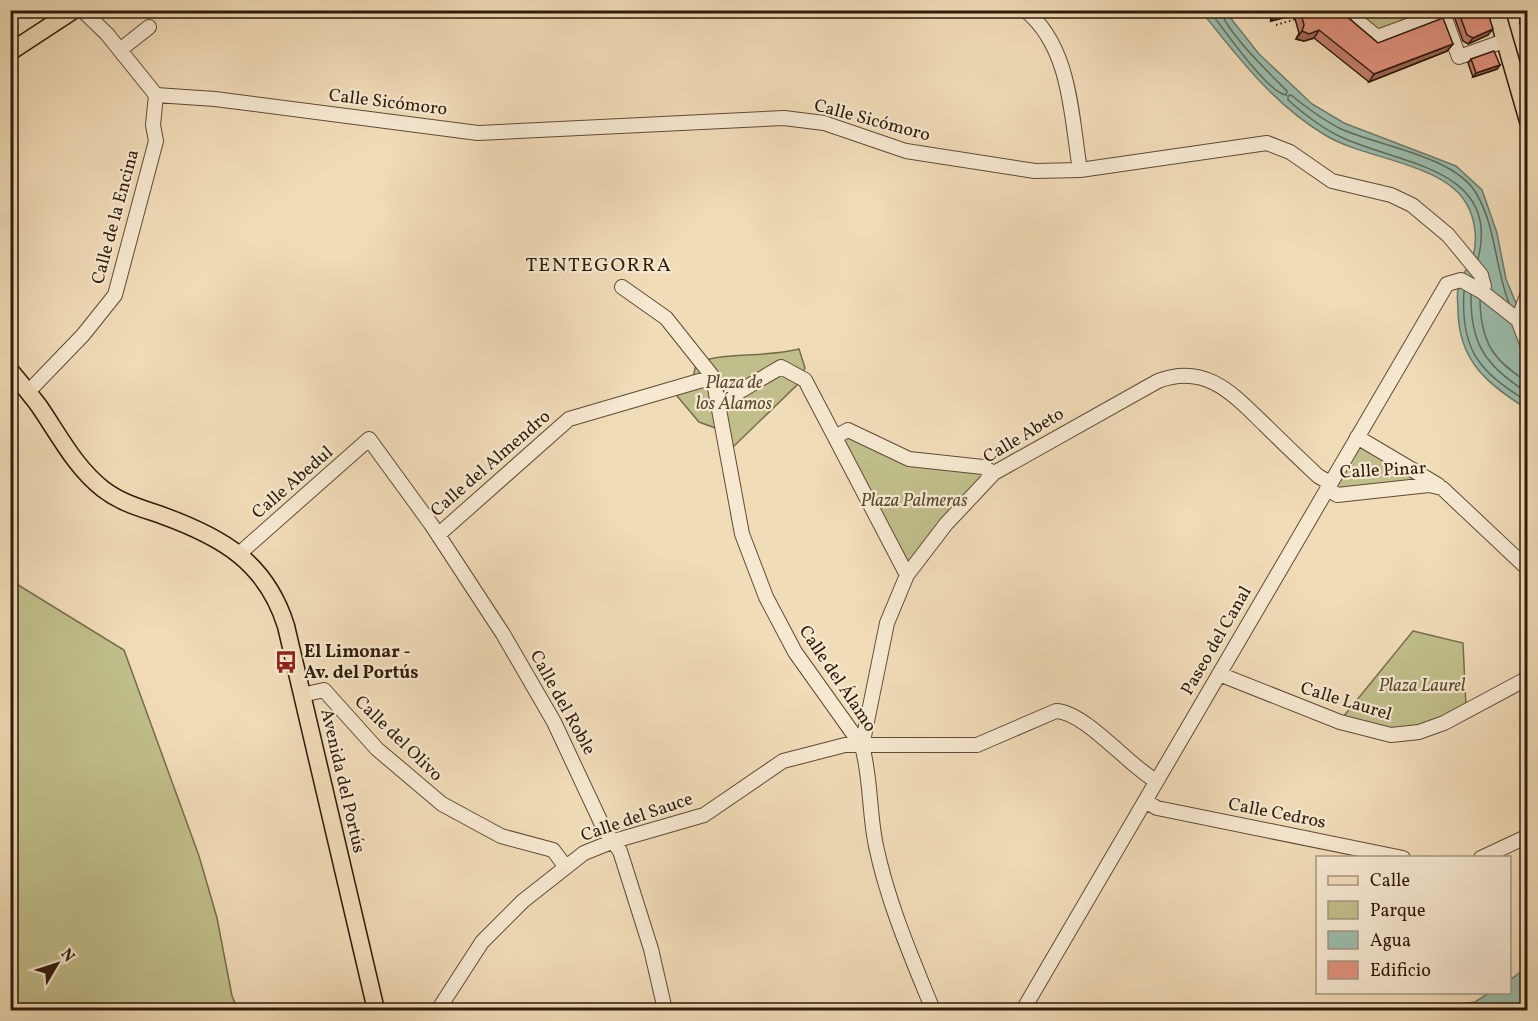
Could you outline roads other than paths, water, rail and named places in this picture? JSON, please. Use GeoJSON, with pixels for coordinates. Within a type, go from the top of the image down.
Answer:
{"type":"FeatureCollection","features":[{"type":"Feature","properties":{"kind":"main road"},"geometry":{"type":"LineString","coordinates":[[10,52],[74,10]]}},
{"type":"Feature","properties":{"kind":"main road"},"geometry":{"type":"LineString","coordinates":[[1496,10],[1527,121]]}},
{"type":"Feature","properties":{"kind":"main road","name":"Avenida del Portús"},"geometry":{"type":"LineString","coordinates":[[10,370],[28,392],[71,456],[104,490],[131,505],[209,535],[240,554],[260,574],[278,603],[303,695],[376,1011]]}},
{"type":"Feature","properties":{"kind":"street"},"geometry":{"type":"LineString","coordinates":[[82,10],[108,34],[156,95]]}},
{"type":"Feature","properties":{"kind":"street"},"geometry":{"type":"LineString","coordinates":[[1025,10],[1039,21],[1061,58],[1080,170]]}},
{"type":"Feature","properties":{"kind":"street"},"geometry":{"type":"LineString","coordinates":[[1344,10],[1377,37],[1443,13],[1460,57],[1504,41]]}},
{"type":"Feature","properties":{"kind":"street"},"geometry":{"type":"LineString","coordinates":[[120,50],[149,27]]}},
{"type":"Feature","properties":{"kind":"street","name":"Calle Sicómoro"},"geometry":{"type":"LineString","coordinates":[[156,95],[215,99],[478,133],[784,118],[824,123],[906,151],[1035,171],[1080,170],[1254,143],[1279,146],[1332,181],[1391,195],[1424,213],[1448,235],[1481,275],[1484,286],[1481,291]]}},
{"type":"Feature","properties":{"kind":"street","name":"Calle de la Encina"},"geometry":{"type":"LineString","coordinates":[[28,392],[83,335],[115,295],[156,141],[153,125],[156,95]]}},
{"type":"Feature","properties":{"kind":"street"},"geometry":{"type":"LineString","coordinates":[[10,238],[10,245]]}},
{"type":"Feature","properties":{"kind":"street","name":"Paseo del Canal"},"geometry":{"type":"LineString","coordinates":[[1023,1011],[1442,290],[1447,284],[1456,280],[1481,291]]}},
{"type":"Feature","properties":{"kind":"street"},"geometry":{"type":"LineString","coordinates":[[622,287],[666,318],[713,376],[720,403],[781,367],[805,380],[907,575]]}},
{"type":"Feature","properties":{"kind":"street"},"geometry":{"type":"LineString","coordinates":[[1481,291],[1518,320],[1527,346]]}},
{"type":"Feature","properties":{"kind":"street"},"geometry":{"type":"LineString","coordinates":[[1518,320],[1527,292]]}},
{"type":"Feature","properties":{"kind":"street","name":"Calle Abeto"},"geometry":{"type":"LineString","coordinates":[[862,746],[887,623],[907,575],[946,524],[994,473],[1149,385],[1178,375],[1204,378],[1224,388],[1328,486]]}},
{"type":"Feature","properties":{"kind":"street","name":"Calle del Almendro"},"geometry":{"type":"LineString","coordinates":[[438,535],[569,419],[713,376]]}},
{"type":"Feature","properties":{"kind":"street","name":"Calle del Álamo"},"geometry":{"type":"LineString","coordinates":[[720,403],[742,534],[766,597],[795,652],[862,746],[866,762],[875,843],[884,882],[933,1011]]}},
{"type":"Feature","properties":{"kind":"street"},"geometry":{"type":"LineString","coordinates":[[835,437],[848,430],[909,459],[983,468],[994,473]]}},
{"type":"Feature","properties":{"kind":"street","name":"Calle Pinar"},"geometry":{"type":"LineString","coordinates":[[1357,437],[1442,488],[1527,569]]}},
{"type":"Feature","properties":{"kind":"street","name":"Calle del Roble"},"geometry":{"type":"LineString","coordinates":[[369,439],[438,535],[503,634],[554,722],[605,831],[620,851],[651,949],[665,1011]]}},
{"type":"Feature","properties":{"kind":"street","name":"Calle Abedul"},"geometry":{"type":"LineString","coordinates":[[240,554],[369,439]]}},
{"type":"Feature","properties":{"kind":"street","name":"Calle Pinar"},"geometry":{"type":"LineString","coordinates":[[1328,486],[1337,495],[1429,484],[1442,488]]}},
{"type":"Feature","properties":{"kind":"street","name":"Calle Laurel"},"geometry":{"type":"LineString","coordinates":[[1219,674],[1230,681],[1340,722],[1391,735],[1419,732],[1444,723],[1527,678]]}},
{"type":"Feature","properties":{"kind":"street","name":"Calle del Olivo"},"geometry":{"type":"LineString","coordinates":[[303,695],[324,690],[377,749],[423,790],[449,809],[501,836],[553,850],[565,866]]}},
{"type":"Feature","properties":{"kind":"street","name":"Calle del Sauce"},"geometry":{"type":"LineString","coordinates":[[438,1011],[482,942],[523,901],[565,866],[584,853],[614,841],[704,815],[783,761],[845,745],[977,745],[1048,712],[1062,711],[1079,718],[1143,774],[1156,781]]}},
{"type":"Feature","properties":{"kind":"street","name":"Calle Cedros"},"geometry":{"type":"LineString","coordinates":[[1145,801],[1157,808],[1393,856]]}},
{"type":"Feature","properties":{"kind":"street"},"geometry":{"type":"LineString","coordinates":[[1485,856],[1527,837]]}},
{"type":"Feature","properties":{"kind":"water"},"geometry":{"type":"Polygon","coordinates":[[[1201,11],[1225,11],[1259,54],[1312,104],[1344,123],[1456,166],[1482,190],[1497,233],[1506,279],[1527,330],[1527,409],[1500,390],[1478,370],[1464,344],[1458,311],[1458,290],[1460,280],[1475,250],[1473,222],[1466,203],[1455,190],[1422,170],[1341,143],[1306,123],[1257,79],[1201,11]]]}},
{"type":"Feature","properties":{"kind":"water"},"geometry":{"type":"Polygon","coordinates":[[[1527,967],[1527,1010],[1331,1010],[1443,1006],[1475,1002],[1487,994],[1511,994],[1511,979],[1527,967]]]}},
{"type":"Feature","properties":{"kind":"place","name":"El Limonar - Av. del Portús"},"geometry":{"type":"Point","coordinates":[286,662]}},
{"type":"Feature","properties":{"kind":"district","name":"TENTEGORRA"},"geometry":{"type":"Point","coordinates":[599,266]}},
{"type":"Feature","properties":{"kind":"park label","name":"Plaza de los Álamos"},"geometry":{"type":"Point","coordinates":[734,394]}},
{"type":"Feature","properties":{"kind":"park label","name":"Plaza Palmeras"},"geometry":{"type":"Point","coordinates":[914,501]}},
{"type":"Feature","properties":{"kind":"park label","name":"Plaza Laurel"},"geometry":{"type":"Point","coordinates":[1422,686]}}]}
